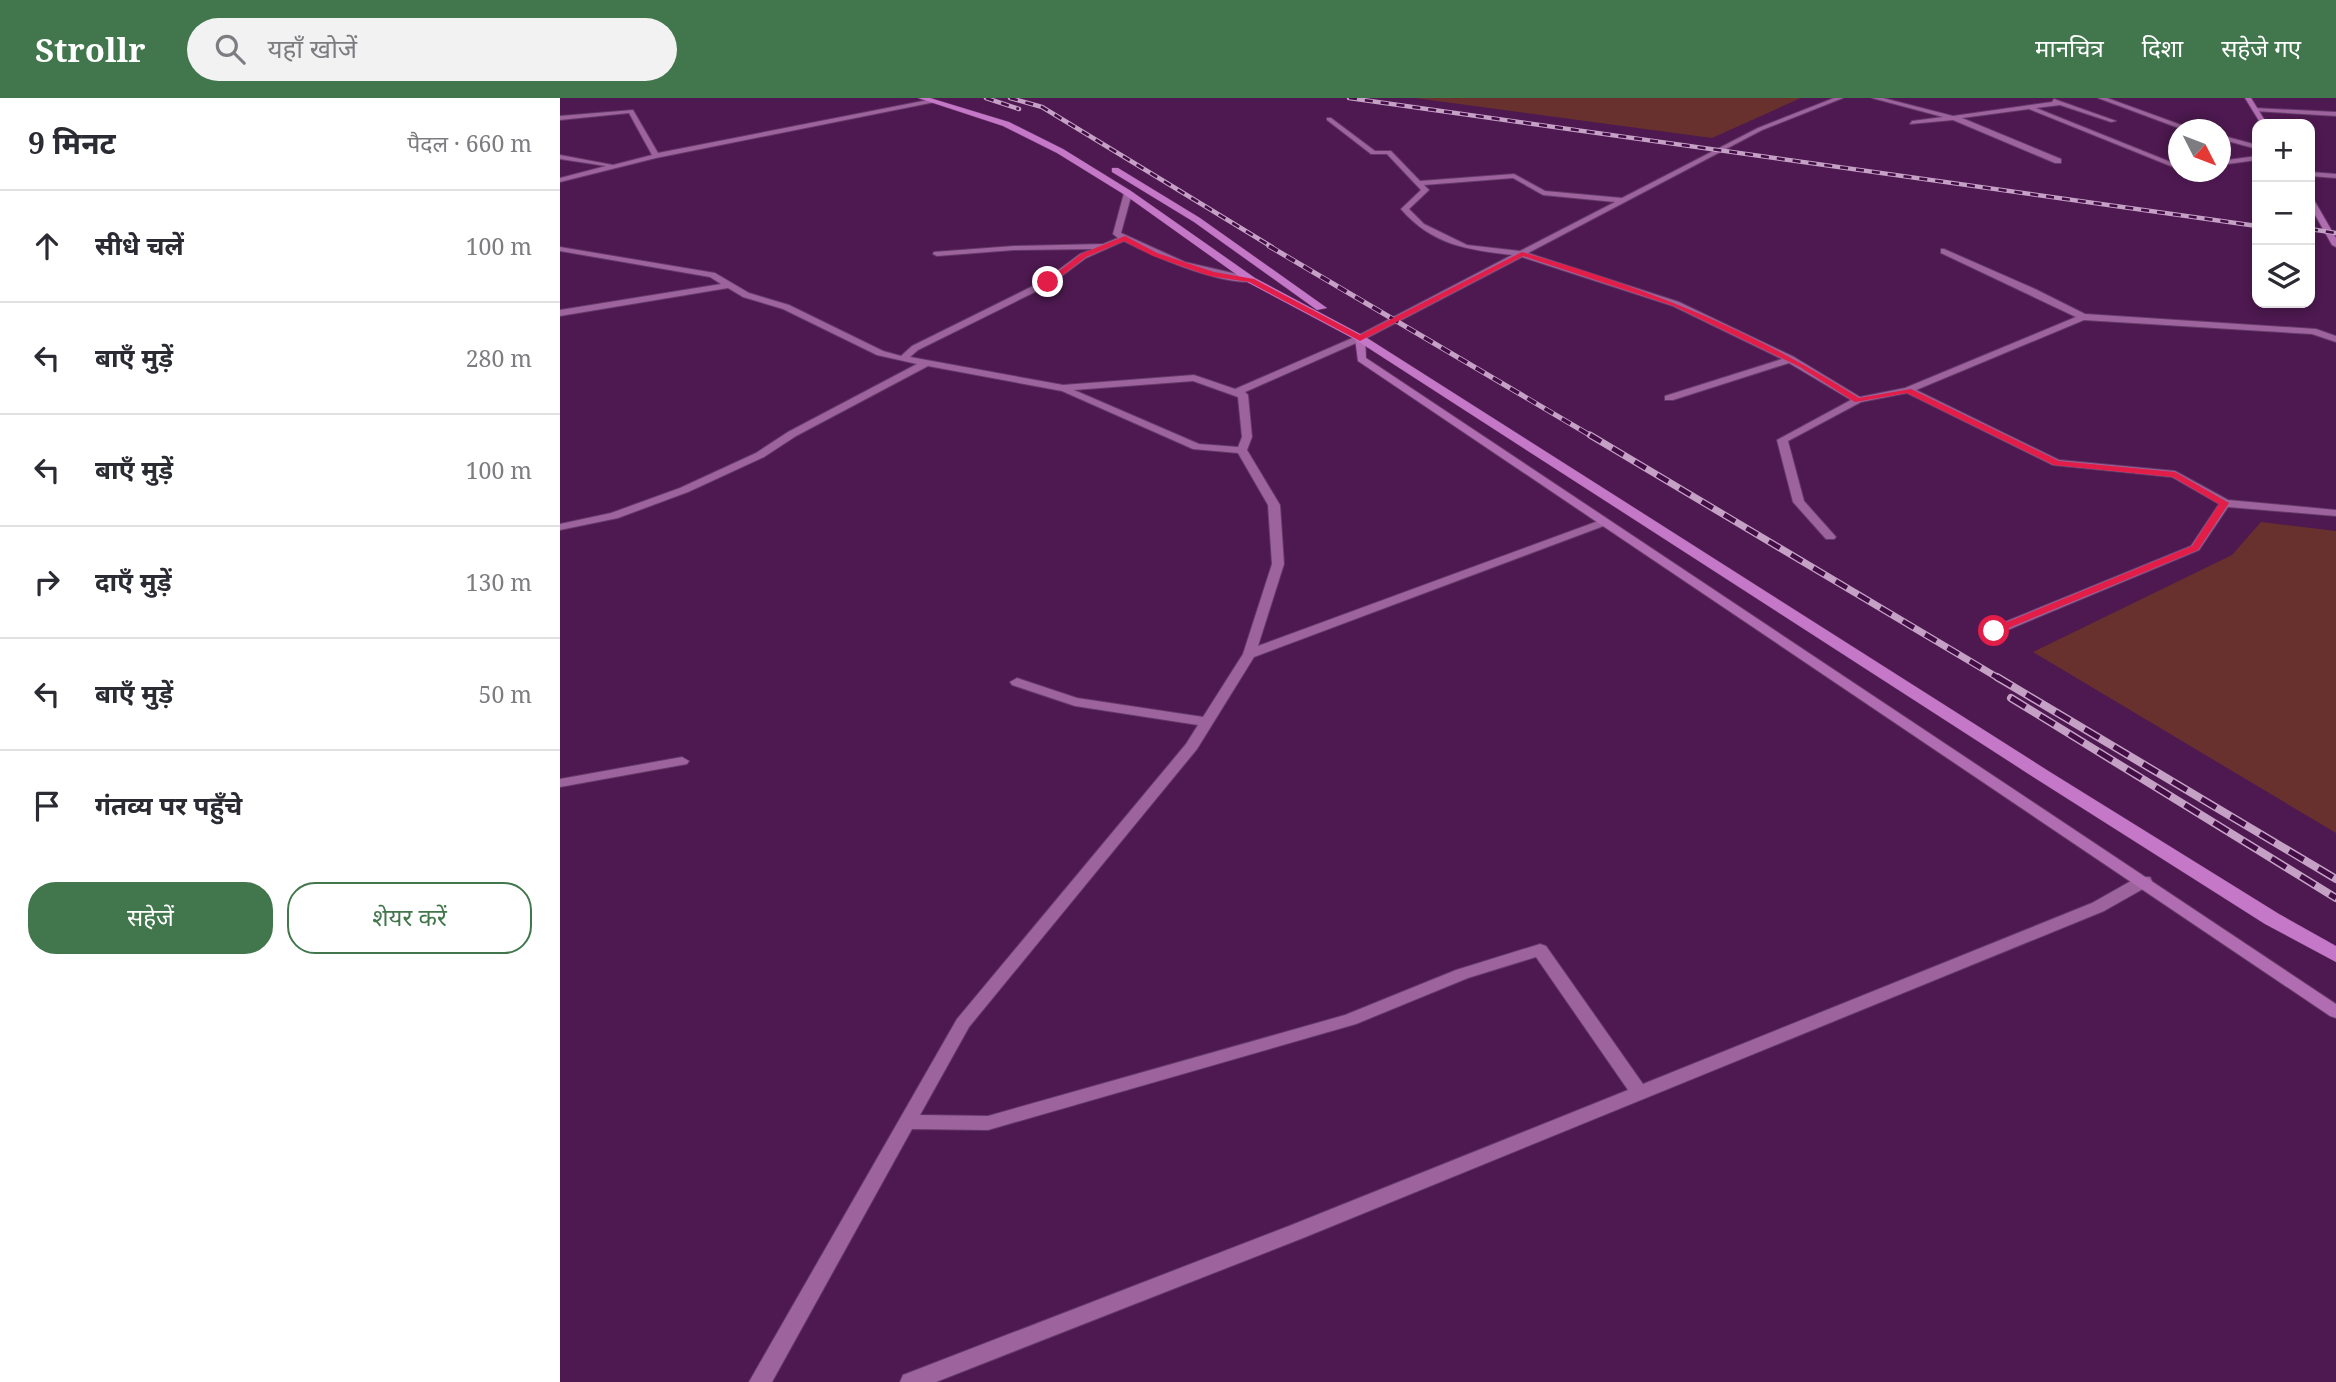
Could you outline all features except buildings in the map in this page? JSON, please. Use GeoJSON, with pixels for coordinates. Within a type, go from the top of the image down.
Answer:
{"type":"FeatureCollection","features":[{"type":"Feature","properties":{"kind":"main road"},"geometry":{"type":"LineString","coordinates":[[922,98],[1006,124],[1060,152],[1128,193],[1251,280],[1360,338],[2044,776],[2336,956]]}},
{"type":"Feature","properties":{"kind":"main road"},"geometry":{"type":"LineString","coordinates":[[949,98],[1040,129],[1080,149]]}},
{"type":"Feature","properties":{"kind":"main road"},"geometry":{"type":"LineString","coordinates":[[1103,163],[1197,220],[1282,278],[1360,338]]}},
{"type":"Feature","properties":{"kind":"street"},"geometry":{"type":"LineString","coordinates":[[1237,392],[1360,338],[1760,129],[1840,98]]}},
{"type":"Feature","properties":{"kind":"street"},"geometry":{"type":"LineString","coordinates":[[1875,98],[1955,118],[2058,160]]}},
{"type":"Feature","properties":{"kind":"street"},"geometry":{"type":"LineString","coordinates":[[1894,102],[1906,98]]}},
{"type":"Feature","properties":{"kind":"street"},"geometry":{"type":"LineString","coordinates":[[2046,98],[2113,121]]}},
{"type":"Feature","properties":{"kind":"street"},"geometry":{"type":"LineString","coordinates":[[2101,98],[2168,122]]}},
{"type":"Feature","properties":{"kind":"street"},"geometry":{"type":"LineString","coordinates":[[2248,98],[2260,119]]}},
{"type":"Feature","properties":{"kind":"street"},"geometry":{"type":"LineString","coordinates":[[560,180],[656,156],[933,101]]}},
{"type":"Feature","properties":{"kind":"street"},"geometry":{"type":"LineString","coordinates":[[1912,123],[2062,103]]}},
{"type":"Feature","properties":{"kind":"street"},"geometry":{"type":"LineString","coordinates":[[2032,109],[2168,163]]}},
{"type":"Feature","properties":{"kind":"street"},"geometry":{"type":"LineString","coordinates":[[2255,110],[2336,114]]}},
{"type":"Feature","properties":{"kind":"street"},"geometry":{"type":"LineString","coordinates":[[560,118],[631,111],[656,156]]}},
{"type":"Feature","properties":{"kind":"street"},"geometry":{"type":"LineString","coordinates":[[1329,119],[1373,153],[1389,152],[1425,190],[1405,209],[1420,226],[1465,247],[1522,254],[1676,304],[1791,359],[1858,400]]}},
{"type":"Feature","properties":{"kind":"street"},"geometry":{"type":"LineString","coordinates":[[2231,140],[2252,146]]}},
{"type":"Feature","properties":{"kind":"street"},"geometry":{"type":"LineString","coordinates":[[560,157],[616,166]]}},
{"type":"Feature","properties":{"kind":"street"},"geometry":{"type":"LineString","coordinates":[[2231,162],[2252,159]]}},
{"type":"Feature","properties":{"kind":"street"},"geometry":{"type":"LineString","coordinates":[[2315,174],[2336,176]]}},
{"type":"Feature","properties":{"kind":"street"},"geometry":{"type":"LineString","coordinates":[[1419,183],[1514,176],[1542,193],[1623,201]]}},
{"type":"Feature","properties":{"kind":"street"},"geometry":{"type":"LineString","coordinates":[[1128,193],[1117,234],[1155,255],[1201,270],[1251,280]]}},
{"type":"Feature","properties":{"kind":"street"},"geometry":{"type":"LineString","coordinates":[[2315,209],[2336,246]]}},
{"type":"Feature","properties":{"kind":"street"},"geometry":{"type":"LineString","coordinates":[[903,359],[915,348],[1048,282],[1083,256],[1125,238]]}},
{"type":"Feature","properties":{"kind":"street"},"geometry":{"type":"LineString","coordinates":[[937,254],[1108,245]]}},
{"type":"Feature","properties":{"kind":"street"},"geometry":{"type":"LineString","coordinates":[[560,249],[712,275],[746,295],[786,307],[880,353],[1063,388],[1197,447],[1242,450]]}},
{"type":"Feature","properties":{"kind":"street"},"geometry":{"type":"LineString","coordinates":[[1944,251],[2009,283],[2050,298],[2083,317]]}},
{"type":"Feature","properties":{"kind":"street"},"geometry":{"type":"LineString","coordinates":[[560,313],[730,285]]}},
{"type":"Feature","properties":{"kind":"street"},"geometry":{"type":"LineString","coordinates":[[1830,537],[1799,502],[1782,440],[1858,400],[1908,390],[2083,317],[2313,331],[2336,339]]}},
{"type":"Feature","properties":{"kind":"street"},"geometry":{"type":"LineString","coordinates":[[1360,338],[1361,359],[2336,1012]]}},
{"type":"Feature","properties":{"kind":"street"},"geometry":{"type":"LineString","coordinates":[[1669,398],[1791,359]]}},
{"type":"Feature","properties":{"kind":"street"},"geometry":{"type":"LineString","coordinates":[[560,527],[614,516],[684,490],[760,455],[792,434],[927,363]]}},
{"type":"Feature","properties":{"kind":"street"},"geometry":{"type":"LineString","coordinates":[[1063,388],[1194,378],[1237,392],[1243,395],[1247,437],[1242,450]]}},
{"type":"Feature","properties":{"kind":"street"},"geometry":{"type":"LineString","coordinates":[[1908,390],[2057,463],[2175,474],[2225,503],[2336,513]]}},
{"type":"Feature","properties":{"kind":"street"},"geometry":{"type":"LineString","coordinates":[[760,1382],[963,1023],[1183,757],[1249,654],[1278,564],[1274,505],[1242,450]]}},
{"type":"Feature","properties":{"kind":"street"},"geometry":{"type":"LineString","coordinates":[[1994,631],[2195,548],[2225,503]]}},
{"type":"Feature","properties":{"kind":"street"},"geometry":{"type":"LineString","coordinates":[[1249,654],[1605,522]]}},
{"type":"Feature","properties":{"kind":"street"},"geometry":{"type":"LineString","coordinates":[[1017,682],[1075,702],[1207,722]]}},
{"type":"Feature","properties":{"kind":"street"},"geometry":{"type":"LineString","coordinates":[[560,783],[681,761]]}},
{"type":"Feature","properties":{"kind":"street"},"geometry":{"type":"LineString","coordinates":[[911,1382],[1296,1232],[2098,907],[2144,881]]}},
{"type":"Feature","properties":{"kind":"street"},"geometry":{"type":"LineString","coordinates":[[907,1122],[988,1123],[1350,1020],[1462,974],[1540,950],[1639,1092]]}},
{"type":"Feature","properties":{"kind":"shaded area"},"geometry":{"type":"Polygon","coordinates":[[[1415,98],[1801,98],[1712,138],[1415,98]]]}},
{"type":"Feature","properties":{"kind":"shaded area"},"geometry":{"type":"Polygon","coordinates":[[[2261,522],[2336,531],[2336,833],[2033,652],[2232,555],[2261,522]]]}},
{"type":"Feature","properties":{"kind":"railway"},"geometry":{"type":"LineString","coordinates":[[986,98],[1019,109]]}},
{"type":"Feature","properties":{"kind":"railway"},"geometry":{"type":"LineString","coordinates":[[1010,98],[1042,107],[1272,247]]}},
{"type":"Feature","properties":{"kind":"railway"},"geometry":{"type":"LineString","coordinates":[[1349,98],[2252,225]]}},
{"type":"Feature","properties":{"kind":"railway"},"geometry":{"type":"LineString","coordinates":[[2315,230],[2336,233]]}},
{"type":"Feature","properties":{"kind":"railway"},"geometry":{"type":"LineString","coordinates":[[1269,246],[1593,437]]}},
{"type":"Feature","properties":{"kind":"railway"},"geometry":{"type":"LineString","coordinates":[[1590,435],[2000,679]]}},
{"type":"Feature","properties":{"kind":"railway"},"geometry":{"type":"LineString","coordinates":[[1997,677],[2336,879]]}},
{"type":"Feature","properties":{"kind":"railway"},"geometry":{"type":"LineString","coordinates":[[2011,698],[2336,898]]}},
{"type":"Feature","properties":{"kind":"route"},"geometry":{"type":"LineString","coordinates":[[1048,282],[1083,256],[1125,238],[1155,255],[1212,274],[1251,280],[1360,338],[1522,254],[1676,304],[1802,365],[1858,400],[1908,390],[2057,463],[2175,474],[2225,503],[2195,548],[1994,631]]}}]}
